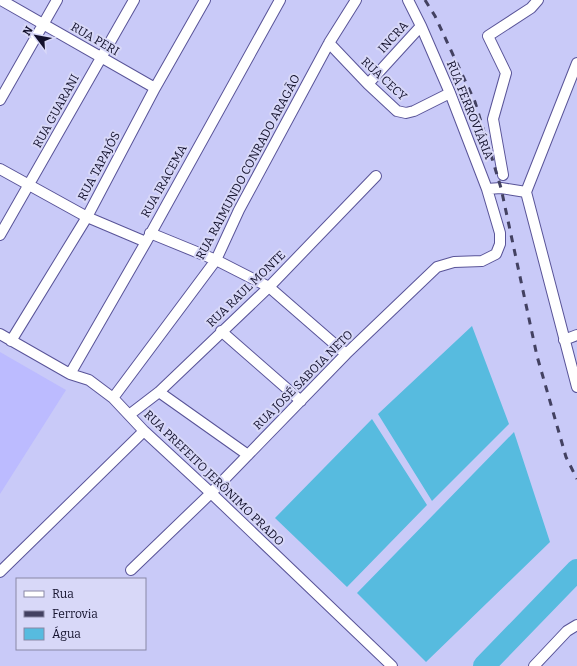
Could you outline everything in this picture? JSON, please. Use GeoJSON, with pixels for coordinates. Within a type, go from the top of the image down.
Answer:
{"type":"FeatureCollection","features":[{"type":"Feature","properties":{"kind":"street","name":"RUA PERI"},"geometry":{"type":"LineString","coordinates":[[1,0],[155,88]]}},
{"type":"Feature","properties":{"kind":"street"},"geometry":{"type":"LineString","coordinates":[[0,100],[57,0]]}},
{"type":"Feature","properties":{"kind":"street","name":"RUA GUARANI"},"geometry":{"type":"LineString","coordinates":[[0,235],[30,185],[134,0]]}},
{"type":"Feature","properties":{"kind":"street","name":"RUA TAPAJÓS"},"geometry":{"type":"LineString","coordinates":[[11,341],[87,217],[155,88],[205,0]]}},
{"type":"Feature","properties":{"kind":"street","name":"RUA IRACEMA"},"geometry":{"type":"LineString","coordinates":[[70,374],[148,238],[280,0]]}},
{"type":"Feature","properties":{"kind":"street","name":"RUA RAIMUNDO CONRADO ARAGÃO"},"geometry":{"type":"LineString","coordinates":[[113,398],[216,260],[239,210],[329,43],[356,0]]}},
{"type":"Feature","properties":{"kind":"street","name":"RUA FERROVIÁRIA"},"geometry":{"type":"LineString","coordinates":[[408,0],[450,93],[487,189],[500,234]]}},
{"type":"Feature","properties":{"kind":"street"},"geometry":{"type":"LineString","coordinates":[[503,175],[493,119],[506,73],[488,36],[530,8],[538,0]]}},
{"type":"Feature","properties":{"kind":"street","name":"INCRA"},"geometry":{"type":"LineString","coordinates":[[368,84],[421,26]]}},
{"type":"Feature","properties":{"kind":"street","name":"RUA CECY"},"geometry":{"type":"LineString","coordinates":[[329,43],[368,84],[398,111],[406,113],[414,111],[450,93]]}},
{"type":"Feature","properties":{"kind":"street"},"geometry":{"type":"LineString","coordinates":[[577,63],[526,192],[577,386]]}},
{"type":"Feature","properties":{"kind":"street"},"geometry":{"type":"LineString","coordinates":[[0,169],[87,217],[216,260],[269,286],[346,354]]}},
{"type":"Feature","properties":{"kind":"street","name":"RUA RAUL MONTE"},"geometry":{"type":"LineString","coordinates":[[129,415],[159,392],[269,286],[376,176]]}},
{"type":"Feature","properties":{"kind":"street"},"geometry":{"type":"LineString","coordinates":[[487,189],[501,188],[526,192]]}},
{"type":"Feature","properties":{"kind":"street","name":"RUA JOSÉ SABOIA NETO"},"geometry":{"type":"LineString","coordinates":[[131,570],[211,493],[346,354],[437,267],[454,262],[482,261],[496,254],[500,244],[500,234]]}},
{"type":"Feature","properties":{"kind":"street"},"geometry":{"type":"LineString","coordinates":[[221,331],[301,401]]}},
{"type":"Feature","properties":{"kind":"street","name":"RUA PREFEITO JERÔNIMO PRADO"},"geometry":{"type":"LineString","coordinates":[[0,334],[70,374],[89,380],[113,398],[144,431],[392,666]]}},
{"type":"Feature","properties":{"kind":"street"},"geometry":{"type":"LineString","coordinates":[[564,340],[577,335]]}},
{"type":"Feature","properties":{"kind":"street"},"geometry":{"type":"LineString","coordinates":[[159,392],[248,455]]}},
{"type":"Feature","properties":{"kind":"street"},"geometry":{"type":"LineString","coordinates":[[0,572],[144,431]]}},
{"type":"Feature","properties":{"kind":"street"},"geometry":{"type":"LineString","coordinates":[[534,666],[567,631],[577,626]]}},
{"type":"Feature","properties":{"kind":"shaded area"},"geometry":{"type":"Polygon","coordinates":[[[0,352],[66,390],[0,494],[0,352]]]}},
{"type":"Feature","properties":{"kind":"water"},"geometry":{"type":"Polygon","coordinates":[[[472,326],[509,424],[432,501],[378,414],[472,326]]]}},
{"type":"Feature","properties":{"kind":"water"},"geometry":{"type":"Polygon","coordinates":[[[372,419],[427,505],[347,587],[275,518],[372,419]]]}},
{"type":"Feature","properties":{"kind":"water"},"geometry":{"type":"Polygon","coordinates":[[[514,432],[550,542],[426,662],[357,593],[514,432]]]}},
{"type":"Feature","properties":{"kind":"waterway"},"geometry":{"type":"LineString","coordinates":[[484,666],[577,570]]}},
{"type":"Feature","properties":{"kind":"railway"},"geometry":{"type":"LineString","coordinates":[[425,0],[435,16],[475,102],[501,188],[537,356],[566,457],[577,479]]}}]}
